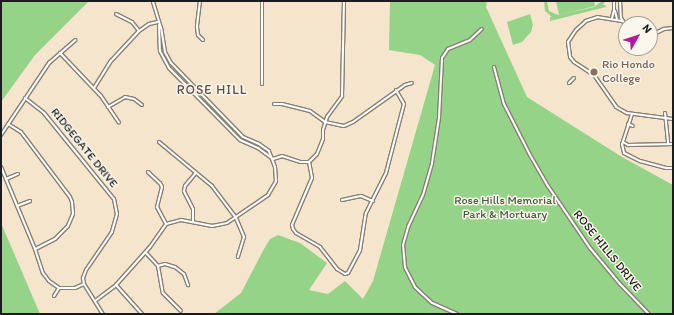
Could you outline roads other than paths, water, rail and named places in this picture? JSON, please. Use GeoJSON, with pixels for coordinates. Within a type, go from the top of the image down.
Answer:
{"type":"FeatureCollection","features":[{"type":"Feature","properties":{"kind":"street"},"geometry":{"type":"LineString","coordinates":[[95,302],[116,284],[146,253],[166,224],[181,220],[220,225],[236,218],[259,203],[273,188],[276,173],[273,158],[264,147],[243,137],[171,64],[165,52],[153,1]]}},
{"type":"Feature","properties":{"kind":"street"},"geometry":{"type":"LineString","coordinates":[[200,1],[197,27],[198,35],[203,40]]}},
{"type":"Feature","properties":{"kind":"street"},"geometry":{"type":"LineString","coordinates":[[262,1],[262,84]]}},
{"type":"Feature","properties":{"kind":"street"},"geometry":{"type":"LineString","coordinates":[[158,22],[160,50],[169,68],[240,140],[258,148],[273,158],[282,156],[300,162],[309,162],[317,154],[323,139],[325,122],[342,96],[344,1]]}},
{"type":"Feature","properties":{"kind":"street"},"geometry":{"type":"LineString","coordinates":[[612,18],[614,1]]}},
{"type":"Feature","properties":{"kind":"street"},"geometry":{"type":"LineString","coordinates":[[620,1],[622,16]]}},
{"type":"Feature","properties":{"kind":"street"},"geometry":{"type":"LineString","coordinates":[[614,10],[617,19],[598,17],[580,26],[568,42],[568,51],[574,62],[594,75],[616,107],[632,114],[673,119]]}},
{"type":"Feature","properties":{"kind":"street"},"geometry":{"type":"LineString","coordinates":[[116,14],[132,22],[139,31]]}},
{"type":"Feature","properties":{"kind":"street"},"geometry":{"type":"LineString","coordinates":[[94,88],[111,61],[139,31],[149,24],[158,22]]}},
{"type":"Feature","properties":{"kind":"street"},"geometry":{"type":"LineString","coordinates":[[658,31],[664,28],[673,28]]}},
{"type":"Feature","properties":{"kind":"street"},"geometry":{"type":"LineString","coordinates":[[457,314],[432,302],[415,287],[405,267],[404,245],[408,227],[423,196],[432,163],[439,118],[441,61],[448,50],[470,40],[482,29]]}},
{"type":"Feature","properties":{"kind":"street"},"geometry":{"type":"LineString","coordinates":[[1,135],[49,63],[75,40]]}},
{"type":"Feature","properties":{"kind":"street"},"geometry":{"type":"LineString","coordinates":[[60,53],[94,88],[119,123]]}},
{"type":"Feature","properties":{"kind":"street","name":"ROSE HILLS DRIVE"},"geometry":{"type":"LineString","coordinates":[[494,67],[504,104],[530,155],[548,186],[590,248],[616,279],[649,314]]}},
{"type":"Feature","properties":{"kind":"street"},"geometry":{"type":"LineString","coordinates":[[569,84],[574,78]]}},
{"type":"Feature","properties":{"kind":"street"},"geometry":{"type":"LineString","coordinates":[[274,104],[282,104],[310,111],[325,122],[337,126],[347,125],[396,90],[412,83]]}},
{"type":"Feature","properties":{"kind":"street"},"geometry":{"type":"LineString","coordinates":[[309,162],[312,178],[292,225],[293,229],[296,234],[320,247],[338,270],[345,274],[348,273],[360,250],[366,213],[386,173],[402,115],[404,104],[396,90]]}},
{"type":"Feature","properties":{"kind":"street"},"geometry":{"type":"LineString","coordinates":[[108,107],[125,97],[134,99],[142,105]]}},
{"type":"Feature","properties":{"kind":"street","name":"RIDGEGATE DRIVE"},"geometry":{"type":"LineString","coordinates":[[25,98],[44,113],[114,199],[117,214],[116,222],[112,232],[86,270],[83,278],[84,284]]}},
{"type":"Feature","properties":{"kind":"street"},"geometry":{"type":"LineString","coordinates":[[666,113],[668,144]]}},
{"type":"Feature","properties":{"kind":"street"},"geometry":{"type":"LineString","coordinates":[[632,114],[623,141],[622,150],[629,156],[640,161],[666,168],[673,168]]}},
{"type":"Feature","properties":{"kind":"street"},"geometry":{"type":"LineString","coordinates":[[8,124],[21,132],[70,197],[72,202],[73,214],[68,226],[55,239],[35,249]]}},
{"type":"Feature","properties":{"kind":"street"},"geometry":{"type":"LineString","coordinates":[[628,124],[633,126]]}},
{"type":"Feature","properties":{"kind":"street"},"geometry":{"type":"LineString","coordinates":[[623,141],[628,145],[673,144]]}},
{"type":"Feature","properties":{"kind":"street"},"geometry":{"type":"LineString","coordinates":[[160,142],[218,193],[236,218],[244,237],[238,257]]}},
{"type":"Feature","properties":{"kind":"street"},"geometry":{"type":"LineString","coordinates":[[1,167],[35,249],[43,273],[49,281],[59,288],[75,288],[84,284],[103,314]]}},
{"type":"Feature","properties":{"kind":"street"},"geometry":{"type":"LineString","coordinates":[[148,172],[160,182],[162,187],[157,207],[166,224]]}},
{"type":"Feature","properties":{"kind":"street"},"geometry":{"type":"LineString","coordinates":[[193,222],[193,209],[184,191],[185,186],[196,173]]}},
{"type":"Feature","properties":{"kind":"street"},"geometry":{"type":"LineString","coordinates":[[6,179],[18,174]]}},
{"type":"Feature","properties":{"kind":"street"},"geometry":{"type":"LineString","coordinates":[[342,200],[362,196],[373,201]]}},
{"type":"Feature","properties":{"kind":"street"},"geometry":{"type":"LineString","coordinates":[[17,206],[30,201]]}},
{"type":"Feature","properties":{"kind":"street"},"geometry":{"type":"LineString","coordinates":[[146,253],[158,266],[163,293],[181,312]]}},
{"type":"Feature","properties":{"kind":"street"},"geometry":{"type":"LineString","coordinates":[[158,266],[165,264],[175,267],[184,274],[188,285]]}},
{"type":"Feature","properties":{"kind":"street"},"geometry":{"type":"LineString","coordinates":[[116,284],[142,314]]}},
{"type":"Feature","properties":{"kind":"street"},"geometry":{"type":"LineString","coordinates":[[54,296],[59,288]]}},
{"type":"Feature","properties":{"kind":"place","name":"Rio Hondo College"},"geometry":{"type":"Point","coordinates":[594,72]}},
{"type":"Feature","properties":{"kind":"district","name":"ROSE HILL"},"geometry":{"type":"Point","coordinates":[212,90]}},
{"type":"Feature","properties":{"kind":"park label","name":"Rose Hills Memorial Park & Mortuary"},"geometry":{"type":"Point","coordinates":[505,208]}}]}
